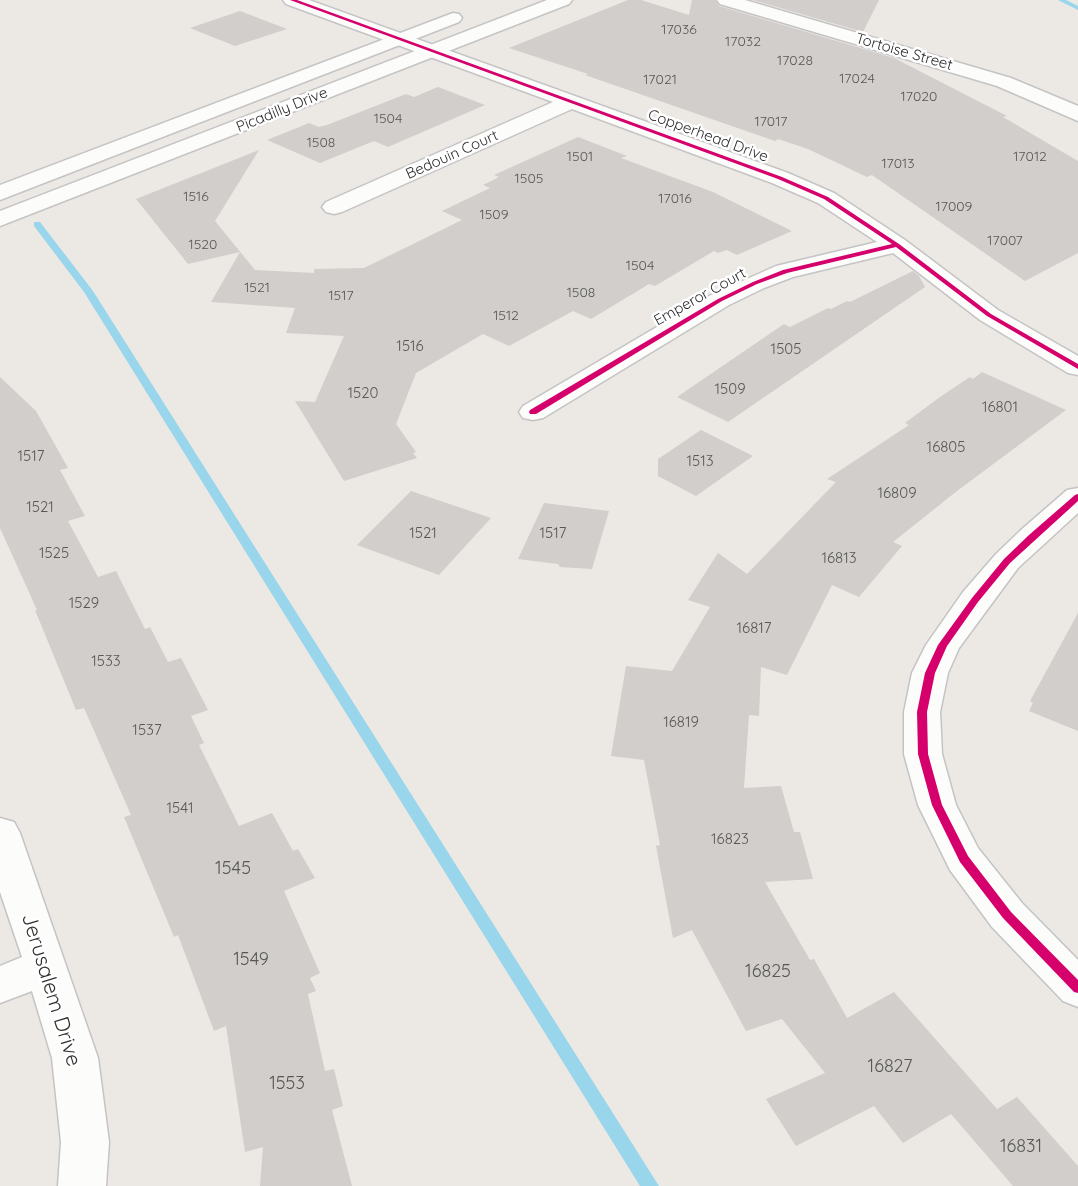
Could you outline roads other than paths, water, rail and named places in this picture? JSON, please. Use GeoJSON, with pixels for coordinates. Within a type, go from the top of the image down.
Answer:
{"type":"FeatureCollection","features":[{"type":"Feature","properties":{"kind":"street","name":"Copperhead Drive"},"geometry":{"type":"LineString","coordinates":[[292,0],[780,178],[826,198],[897,245],[989,315],[1078,367]]}},
{"type":"Feature","properties":{"kind":"street","name":"Picadilly Drive"},"geometry":{"type":"LineString","coordinates":[[0,219],[563,0]]}},
{"type":"Feature","properties":{"kind":"street","name":"Tortoise Street"},"geometry":{"type":"LineString","coordinates":[[726,0],[1004,82],[1061,105],[1078,115]]}},
{"type":"Feature","properties":{"kind":"street","name":"Picadilly Drive"},"geometry":{"type":"LineString","coordinates":[[0,193],[471,12]]}},
{"type":"Feature","properties":{"kind":"street","name":"Bedouin Court"},"geometry":{"type":"LineString","coordinates":[[334,207],[571,102]]}},
{"type":"Feature","properties":{"kind":"street","name":"Emperor Court"},"geometry":{"type":"LineString","coordinates":[[533,412],[720,300],[755,283],[794,269],[897,245]]}},
{"type":"Feature","properties":{"kind":"street"},"geometry":{"type":"LineString","coordinates":[[1078,497],[1007,561],[975,600],[943,645],[930,673],[922,712],[923,754],[937,805],[964,859],[1007,915],[1078,988]]}},
{"type":"Feature","properties":{"kind":"street","name":"Jerusalem Drive"},"geometry":{"type":"LineString","coordinates":[[0,833],[75,1058],[85,1142],[82,1186]]}},
{"type":"Feature","properties":{"kind":"street"},"geometry":{"type":"LineString","coordinates":[[0,985],[46,966]]}},
{"type":"Feature","properties":{"kind":"waterway"},"geometry":{"type":"LineString","coordinates":[[1061,0],[1078,8]]}},
{"type":"Feature","properties":{"kind":"waterway"},"geometry":{"type":"LineString","coordinates":[[37,224],[88,291],[650,1186]]}}]}
